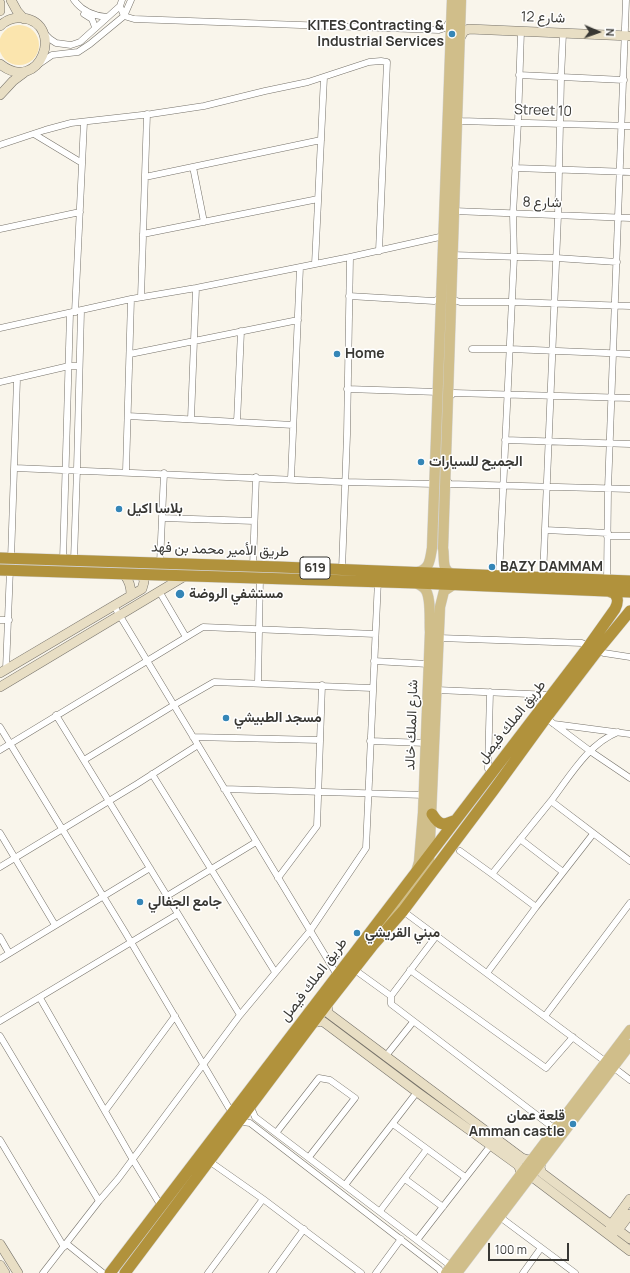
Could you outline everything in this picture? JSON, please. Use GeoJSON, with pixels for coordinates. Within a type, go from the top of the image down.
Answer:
{"type":"FeatureCollection","features":[{"type":"Feature","properties":{"kind":"highway","name":"طريق الأمير محمد بن فهد"},"geometry":{"type":"LineString","coordinates":[[5,558],[342,569],[378,571],[416,578],[605,585],[630,581]]}},
{"type":"Feature","properties":{"kind":"highway","name":"طريق الأمير محمد بن فهد"},"geometry":{"type":"LineString","coordinates":[[5,570],[378,583],[416,578]]}},
{"type":"Feature","properties":{"kind":"highway","name":"طريق الأمير محمد بن فهد"},"geometry":{"type":"LineString","coordinates":[[453,579],[499,576],[543,577],[605,585],[630,592]]}},
{"type":"Feature","properties":{"kind":"highway"},"geometry":{"type":"LineString","coordinates":[[605,585],[616,595],[618,601],[615,609]]}},
{"type":"Feature","properties":{"kind":"highway"},"geometry":{"type":"LineString","coordinates":[[615,609],[618,607],[623,608],[628,617]]}},
{"type":"Feature","properties":{"kind":"highway","name":"طريق الملك فيصل"},"geometry":{"type":"LineString","coordinates":[[125,1273],[312,1023],[373,944],[403,911],[493,791],[521,750],[549,720],[615,609]]}},
{"type":"Feature","properties":{"kind":"highway","name":"طريق الملك فيصل"},"geometry":{"type":"LineString","coordinates":[[110,1273],[336,975],[430,854],[436,838],[456,820],[552,695],[593,648],[628,617]]}},
{"type":"Feature","properties":{"kind":"highway"},"geometry":{"type":"LineString","coordinates":[[436,838],[447,840],[452,837],[487,790],[521,750]]}},
{"type":"Feature","properties":{"kind":"highway"},"geometry":{"type":"LineString","coordinates":[[432,814],[441,824],[447,824],[456,820]]}},
{"type":"Feature","properties":{"kind":"main road"},"geometry":{"type":"LineString","coordinates":[[416,578],[426,568],[437,548],[444,478],[447,399],[444,236],[452,0]]}},
{"type":"Feature","properties":{"kind":"main road"},"geometry":{"type":"LineString","coordinates":[[453,579],[444,567],[444,554],[437,548],[435,484],[438,392],[446,294],[452,255],[461,0]]}},
{"type":"Feature","properties":{"kind":"main road"},"geometry":{"type":"LineString","coordinates":[[447,153],[450,174],[449,208],[450,211],[454,211]]}},
{"type":"Feature","properties":{"kind":"main road","name":"شارع الملك خالد"},"geometry":{"type":"LineString","coordinates":[[415,873],[420,857],[424,799],[429,606],[426,590],[416,578]]}},
{"type":"Feature","properties":{"kind":"main road","name":"شارع الملك خالد"},"geometry":{"type":"LineString","coordinates":[[436,838],[432,814],[440,607],[444,591],[453,579]]}},
{"type":"Feature","properties":{"kind":"main road"},"geometry":{"type":"LineString","coordinates":[[429,606],[431,601],[435,598],[439,601],[440,607]]}},
{"type":"Feature","properties":{"kind":"main road"},"geometry":{"type":"LineString","coordinates":[[424,799],[426,814],[425,829],[427,833],[436,838]]}},
{"type":"Feature","properties":{"kind":"main road"},"geometry":{"type":"LineString","coordinates":[[373,944],[385,925],[426,871],[430,854]]}},
{"type":"Feature","properties":{"kind":"main road"},"geometry":{"type":"LineString","coordinates":[[452,1271],[520,1175],[537,1160],[609,1064],[630,1030]]}},
{"type":"Feature","properties":{"kind":"main road"},"geometry":{"type":"LineString","coordinates":[[452,1271],[500,1217],[531,1176],[537,1160],[553,1133],[609,1064],[630,1045]]}},
{"type":"Feature","properties":{"kind":"street"},"geometry":{"type":"LineString","coordinates":[[11,0],[17,11],[24,19]]}},
{"type":"Feature","properties":{"kind":"street"},"geometry":{"type":"LineString","coordinates":[[72,0],[88,13],[107,17]]}},
{"type":"Feature","properties":{"kind":"street"},"geometry":{"type":"LineString","coordinates":[[72,0],[81,11],[92,19],[95,27]]}},
{"type":"Feature","properties":{"kind":"street"},"geometry":{"type":"LineString","coordinates":[[0,95],[13,81],[25,72],[56,54],[78,52],[90,44],[124,16],[131,0]]}},
{"type":"Feature","properties":{"kind":"street"},"geometry":{"type":"LineString","coordinates":[[605,585],[618,218],[624,80],[628,36],[626,0]]}},
{"type":"Feature","properties":{"kind":"street"},"geometry":{"type":"LineString","coordinates":[[0,3],[0,11]]}},
{"type":"Feature","properties":{"kind":"street"},"geometry":{"type":"LineString","coordinates":[[0,26],[10,19],[24,19],[34,23],[56,43],[70,45],[80,42],[121,3]]}},
{"type":"Feature","properties":{"kind":"street"},"geometry":{"type":"LineString","coordinates":[[121,3],[124,16]]}},
{"type":"Feature","properties":{"kind":"street"},"geometry":{"type":"LineString","coordinates":[[124,16],[134,19],[439,30],[445,28],[452,18]]}},
{"type":"Feature","properties":{"kind":"street","name":"شارع 12"},"geometry":{"type":"LineString","coordinates":[[460,38],[464,32],[469,29],[628,36]]}},
{"type":"Feature","properties":{"kind":"street"},"geometry":{"type":"LineString","coordinates":[[39,64],[46,48],[46,42],[42,31]]}},
{"type":"Feature","properties":{"kind":"street"},"geometry":{"type":"LineString","coordinates":[[499,576],[502,486],[514,257],[513,214],[521,31]]}},
{"type":"Feature","properties":{"kind":"street"},"geometry":{"type":"LineString","coordinates":[[543,577],[560,169],[563,32]]}},
{"type":"Feature","properties":{"kind":"street"},"geometry":{"type":"LineString","coordinates":[[0,145],[72,123],[204,106],[308,82],[369,62],[387,62],[379,251]]}},
{"type":"Feature","properties":{"kind":"street"},"geometry":{"type":"LineString","coordinates":[[0,64],[12,71],[25,72]]}},
{"type":"Feature","properties":{"kind":"street"},"geometry":{"type":"LineString","coordinates":[[519,75],[624,80]]}},
{"type":"Feature","properties":{"kind":"street"},"geometry":{"type":"LineString","coordinates":[[315,264],[324,77]]}},
{"type":"Feature","properties":{"kind":"street"},"geometry":{"type":"LineString","coordinates":[[141,297],[146,114]]}},
{"type":"Feature","properties":{"kind":"street","name":"Street 10"},"geometry":{"type":"LineString","coordinates":[[456,116],[462,121],[630,126]]}},
{"type":"Feature","properties":{"kind":"street"},"geometry":{"type":"LineString","coordinates":[[68,560],[66,469],[69,366],[75,312],[84,122]]}},
{"type":"Feature","properties":{"kind":"street"},"geometry":{"type":"LineString","coordinates":[[34,134],[82,163]]}},
{"type":"Feature","properties":{"kind":"street"},"geometry":{"type":"LineString","coordinates":[[145,177],[321,140]]}},
{"type":"Feature","properties":{"kind":"street"},"geometry":{"type":"LineString","coordinates":[[193,167],[204,222]]}},
{"type":"Feature","properties":{"kind":"street"},"geometry":{"type":"LineString","coordinates":[[515,168],[630,172]]}},
{"type":"Feature","properties":{"kind":"street"},"geometry":{"type":"LineString","coordinates":[[143,234],[318,199]]}},
{"type":"Feature","properties":{"kind":"street","name":"شارع 8"},"geometry":{"type":"LineString","coordinates":[[454,211],[630,218]]}},
{"type":"Feature","properties":{"kind":"street"},"geometry":{"type":"LineString","coordinates":[[0,229],[80,212]]}},
{"type":"Feature","properties":{"kind":"street"},"geometry":{"type":"LineString","coordinates":[[0,328],[141,297],[196,288],[350,257],[444,236]]}},
{"type":"Feature","properties":{"kind":"street"},"geometry":{"type":"LineString","coordinates":[[452,255],[556,258],[617,262]]}},
{"type":"Feature","properties":{"kind":"street"},"geometry":{"type":"LineString","coordinates":[[342,569],[344,482],[347,435],[350,257]]}},
{"type":"Feature","properties":{"kind":"street"},"geometry":{"type":"LineString","coordinates":[[291,479],[300,267]]}},
{"type":"Feature","properties":{"kind":"street"},"geometry":{"type":"LineString","coordinates":[[191,420],[196,288]]}},
{"type":"Feature","properties":{"kind":"street"},"geometry":{"type":"LineString","coordinates":[[350,296],[431,301],[437,300],[446,294],[454,300],[460,302],[512,302],[630,306]]}},
{"type":"Feature","properties":{"kind":"street"},"geometry":{"type":"LineString","coordinates":[[126,471],[132,299]]}},
{"type":"Feature","properties":{"kind":"street"},"geometry":{"type":"LineString","coordinates":[[68,560],[77,469],[79,366],[75,312]]}},
{"type":"Feature","properties":{"kind":"street"},"geometry":{"type":"LineString","coordinates":[[130,354],[298,320]]}},
{"type":"Feature","properties":{"kind":"street"},"geometry":{"type":"LineString","coordinates":[[237,422],[241,331]]}},
{"type":"Feature","properties":{"kind":"street"},"geometry":{"type":"LineString","coordinates":[[472,349],[510,349],[630,354]]}},
{"type":"Feature","properties":{"kind":"street"},"geometry":{"type":"LineString","coordinates":[[0,382],[69,366],[79,366]]}},
{"type":"Feature","properties":{"kind":"street"},"geometry":{"type":"LineString","coordinates":[[3,671],[9,620],[5,558],[15,468],[17,379]]}},
{"type":"Feature","properties":{"kind":"street"},"geometry":{"type":"LineString","coordinates":[[347,389],[438,392]]}},
{"type":"Feature","properties":{"kind":"street"},"geometry":{"type":"LineString","coordinates":[[447,399],[454,393],[630,398]]}},
{"type":"Feature","properties":{"kind":"street"},"geometry":{"type":"LineString","coordinates":[[128,416],[294,425]]}},
{"type":"Feature","properties":{"kind":"street"},"geometry":{"type":"LineString","coordinates":[[505,440],[630,444]]}},
{"type":"Feature","properties":{"kind":"street"},"geometry":{"type":"LineString","coordinates":[[15,468],[126,471],[344,482],[435,484]]}},
{"type":"Feature","properties":{"kind":"street"},"geometry":{"type":"LineString","coordinates":[[160,563],[164,473]]}},
{"type":"Feature","properties":{"kind":"street"},"geometry":{"type":"LineString","coordinates":[[253,566],[256,477]]}},
{"type":"Feature","properties":{"kind":"street"},"geometry":{"type":"LineString","coordinates":[[444,478],[450,484],[630,489]]}},
{"type":"Feature","properties":{"kind":"street"},"geometry":{"type":"LineString","coordinates":[[162,518],[254,520]]}},
{"type":"Feature","properties":{"kind":"street"},"geometry":{"type":"LineString","coordinates":[[545,530],[630,536]]}},
{"type":"Feature","properties":{"kind":"street"},"geometry":{"type":"LineString","coordinates":[[43,1273],[133,1160],[240,1015],[310,931],[366,848],[378,571]]}},
{"type":"Feature","properties":{"kind":"street"},"geometry":{"type":"LineString","coordinates":[[124,574],[131,586],[131,595]]}},
{"type":"Feature","properties":{"kind":"street"},"geometry":{"type":"LineString","coordinates":[[3,671],[142,589],[144,582],[143,575]]}},
{"type":"Feature","properties":{"kind":"street"},"geometry":{"type":"LineString","coordinates":[[0,687],[184,576]]}},
{"type":"Feature","properties":{"kind":"street"},"geometry":{"type":"LineString","coordinates":[[258,683],[260,578]]}},
{"type":"Feature","properties":{"kind":"street"},"geometry":{"type":"LineString","coordinates":[[159,591],[186,637]]}},
{"type":"Feature","properties":{"kind":"street"},"geometry":{"type":"LineString","coordinates":[[114,606],[336,975]]}},
{"type":"Feature","properties":{"kind":"street"},"geometry":{"type":"LineString","coordinates":[[0,620],[9,620]]}},
{"type":"Feature","properties":{"kind":"street"},"geometry":{"type":"LineString","coordinates":[[0,750],[203,627],[375,634]]}},
{"type":"Feature","properties":{"kind":"street"},"geometry":{"type":"LineString","coordinates":[[439,638],[582,643],[604,653],[630,657]]}},
{"type":"Feature","properties":{"kind":"street"},"geometry":{"type":"LineString","coordinates":[[374,661],[428,664]]}},
{"type":"Feature","properties":{"kind":"street"},"geometry":{"type":"LineString","coordinates":[[84,760],[214,682],[372,688]]}},
{"type":"Feature","properties":{"kind":"street"},"geometry":{"type":"LineString","coordinates":[[278,878],[317,826],[322,685]]}},
{"type":"Feature","properties":{"kind":"street"},"geometry":{"type":"LineString","coordinates":[[437,690],[552,695]]}},
{"type":"Feature","properties":{"kind":"street"},"geometry":{"type":"LineString","coordinates":[[490,692],[488,769],[492,772]]}},
{"type":"Feature","properties":{"kind":"street"},"geometry":{"type":"LineString","coordinates":[[56,715],[240,1015]]}},
{"type":"Feature","properties":{"kind":"street"},"geometry":{"type":"LineString","coordinates":[[549,720],[630,734]]}},
{"type":"Feature","properties":{"kind":"street"},"geometry":{"type":"LineString","coordinates":[[549,720],[590,751],[630,778]]}},
{"type":"Feature","properties":{"kind":"street"},"geometry":{"type":"LineString","coordinates":[[0,727],[104,896],[232,1113]]}},
{"type":"Feature","properties":{"kind":"street"},"geometry":{"type":"LineString","coordinates":[[492,874],[590,751],[604,738],[618,732]]}},
{"type":"Feature","properties":{"kind":"street"},"geometry":{"type":"LineString","coordinates":[[193,737],[320,740]]}},
{"type":"Feature","properties":{"kind":"street"},"geometry":{"type":"LineString","coordinates":[[370,741],[426,743]]}},
{"type":"Feature","properties":{"kind":"street"},"geometry":{"type":"LineString","coordinates":[[0,867],[198,745]]}},
{"type":"Feature","properties":{"kind":"street"},"geometry":{"type":"LineString","coordinates":[[152,774],[275,972]]}},
{"type":"Feature","properties":{"kind":"street"},"geometry":{"type":"LineString","coordinates":[[224,789],[368,794],[424,799]]}},
{"type":"Feature","properties":{"kind":"street"},"geometry":{"type":"LineString","coordinates":[[551,801],[630,861]]}},
{"type":"Feature","properties":{"kind":"street"},"geometry":{"type":"LineString","coordinates":[[0,832],[55,925]]}},
{"type":"Feature","properties":{"kind":"street"},"geometry":{"type":"LineString","coordinates":[[488,973],[536,907],[593,834]]}},
{"type":"Feature","properties":{"kind":"street"},"geometry":{"type":"LineString","coordinates":[[520,839],[563,872]]}},
{"type":"Feature","properties":{"kind":"street"},"geometry":{"type":"LineString","coordinates":[[167,896],[256,842]]}},
{"type":"Feature","properties":{"kind":"street"},"geometry":{"type":"LineString","coordinates":[[460,851],[536,907]]}},
{"type":"Feature","properties":{"kind":"street"},"geometry":{"type":"LineString","coordinates":[[0,959],[150,868]]}},
{"type":"Feature","properties":{"kind":"street"},"geometry":{"type":"LineString","coordinates":[[545,1016],[630,903]]}},
{"type":"Feature","properties":{"kind":"street"},"geometry":{"type":"LineString","coordinates":[[403,911],[573,1036],[630,1080]]}},
{"type":"Feature","properties":{"kind":"street"},"geometry":{"type":"LineString","coordinates":[[0,1021],[178,914]]}},
{"type":"Feature","properties":{"kind":"street"},"geometry":{"type":"LineString","coordinates":[[437,935],[391,996],[391,1004],[553,1133],[544,1150],[529,1170],[529,1174],[630,1250]]}},
{"type":"Feature","properties":{"kind":"street"},"geometry":{"type":"LineString","coordinates":[[0,937],[9,953]]}},
{"type":"Feature","properties":{"kind":"street"},"geometry":{"type":"LineString","coordinates":[[354,970],[391,996]]}},
{"type":"Feature","properties":{"kind":"street"},"geometry":{"type":"LineString","coordinates":[[410,970],[546,1068],[573,1036]]}},
{"type":"Feature","properties":{"kind":"street"},"geometry":{"type":"LineString","coordinates":[[40,998],[161,1206]]}},
{"type":"Feature","properties":{"kind":"street"},"geometry":{"type":"LineString","coordinates":[[327,1004],[328,1013],[509,1154],[518,1165],[520,1175]]}},
{"type":"Feature","properties":{"kind":"street"},"geometry":{"type":"LineString","coordinates":[[105,1111],[175,1016]]}},
{"type":"Feature","properties":{"kind":"street"},"geometry":{"type":"LineString","coordinates":[[312,1023],[322,1021],[491,1145],[525,1160],[537,1160],[542,1173],[630,1239]]}},
{"type":"Feature","properties":{"kind":"street"},"geometry":{"type":"LineString","coordinates":[[385,1057],[413,1022]]}},
{"type":"Feature","properties":{"kind":"street"},"geometry":{"type":"LineString","coordinates":[[339,1033],[345,1025]]}},
{"type":"Feature","properties":{"kind":"street"},"geometry":{"type":"LineString","coordinates":[[0,1036],[99,1201]]}},
{"type":"Feature","properties":{"kind":"street"},"geometry":{"type":"LineString","coordinates":[[276,1133],[319,1078],[330,1080],[355,1098],[309,1157]]}},
{"type":"Feature","properties":{"kind":"street"},"geometry":{"type":"LineString","coordinates":[[346,1185],[417,1092]]}},
{"type":"Feature","properties":{"kind":"street"},"geometry":{"type":"LineString","coordinates":[[253,1103],[252,1110],[255,1117],[380,1211],[417,1240],[452,1271]]}},
{"type":"Feature","properties":{"kind":"street"},"geometry":{"type":"LineString","coordinates":[[236,1125],[243,1122],[250,1123],[401,1239],[442,1273]]}},
{"type":"Feature","properties":{"kind":"street"},"geometry":{"type":"LineString","coordinates":[[393,1124],[465,1177]]}},
{"type":"Feature","properties":{"kind":"street"},"geometry":{"type":"LineString","coordinates":[[0,1140],[66,1246],[103,1273]]}},
{"type":"Feature","properties":{"kind":"street"},"geometry":{"type":"LineString","coordinates":[[417,1240],[491,1145]]}},
{"type":"Feature","properties":{"kind":"street"},"geometry":{"type":"LineString","coordinates":[[380,1211],[427,1149]]}},
{"type":"Feature","properties":{"kind":"street"},"geometry":{"type":"LineString","coordinates":[[209,1161],[304,1229],[362,1273]]}},
{"type":"Feature","properties":{"kind":"street"},"geometry":{"type":"LineString","coordinates":[[405,1179],[443,1206]]}},
{"type":"Feature","properties":{"kind":"street"},"geometry":{"type":"LineString","coordinates":[[208,1273],[263,1199]]}},
{"type":"Feature","properties":{"kind":"street"},"geometry":{"type":"LineString","coordinates":[[610,1235],[630,1199]]}},
{"type":"Feature","properties":{"kind":"street"},"geometry":{"type":"LineString","coordinates":[[614,1227],[630,1214]]}},
{"type":"Feature","properties":{"kind":"street"},"geometry":{"type":"LineString","coordinates":[[500,1217],[575,1273]]}},
{"type":"Feature","properties":{"kind":"street"},"geometry":{"type":"LineString","coordinates":[[272,1273],[304,1229]]}},
{"type":"Feature","properties":{"kind":"street"},"geometry":{"type":"LineString","coordinates":[[376,1273],[401,1239]]}},
{"type":"Feature","properties":{"kind":"street"},"geometry":{"type":"LineString","coordinates":[[0,1244],[18,1273]]}},
{"type":"Feature","properties":{"kind":"street"},"geometry":{"type":"LineString","coordinates":[[523,1273],[541,1248]]}},
{"type":"Feature","properties":{"kind":"street"},"geometry":{"type":"LineString","coordinates":[[0,1265],[5,1273]]}},
{"type":"Feature","properties":{"kind":"shaded area"},"geometry":{"type":"Polygon","coordinates":[[[23,25],[30,28],[36,34],[39,45],[38,53],[30,62],[23,65],[15,65],[8,62],[0,53],[-1,41],[2,34],[11,26],[23,25]]]}},
{"type":"Feature","properties":{"kind":"place","name":"KITES Contracting & Industrial Services"},"geometry":{"type":"Point","coordinates":[452,34]}},
{"type":"Feature","properties":{"kind":"place","name":"Home"},"geometry":{"type":"Point","coordinates":[337,354]}},
{"type":"Feature","properties":{"kind":"place","name":"الجميح للسيارات"},"geometry":{"type":"Point","coordinates":[421,462]}},
{"type":"Feature","properties":{"kind":"place","name":"بلاسا اكيل"},"geometry":{"type":"Point","coordinates":[119,509]}},
{"type":"Feature","properties":{"kind":"place","name":"BAZY DAMMAM"},"geometry":{"type":"Point","coordinates":[492,567]}},
{"type":"Feature","properties":{"kind":"place","name":"مستشفي الروضة"},"geometry":{"type":"Point","coordinates":[180,594]}},
{"type":"Feature","properties":{"kind":"place","name":"مسجد الطبيشي"},"geometry":{"type":"Point","coordinates":[226,718]}},
{"type":"Feature","properties":{"kind":"place","name":"جامع الجفالي"},"geometry":{"type":"Point","coordinates":[140,902]}},
{"type":"Feature","properties":{"kind":"place","name":"مبني القريشي"},"geometry":{"type":"Point","coordinates":[357,933]}},
{"type":"Feature","properties":{"kind":"place","name":"قلعة عمان Amman castle"},"geometry":{"type":"Point","coordinates":[573,1124]}}]}
